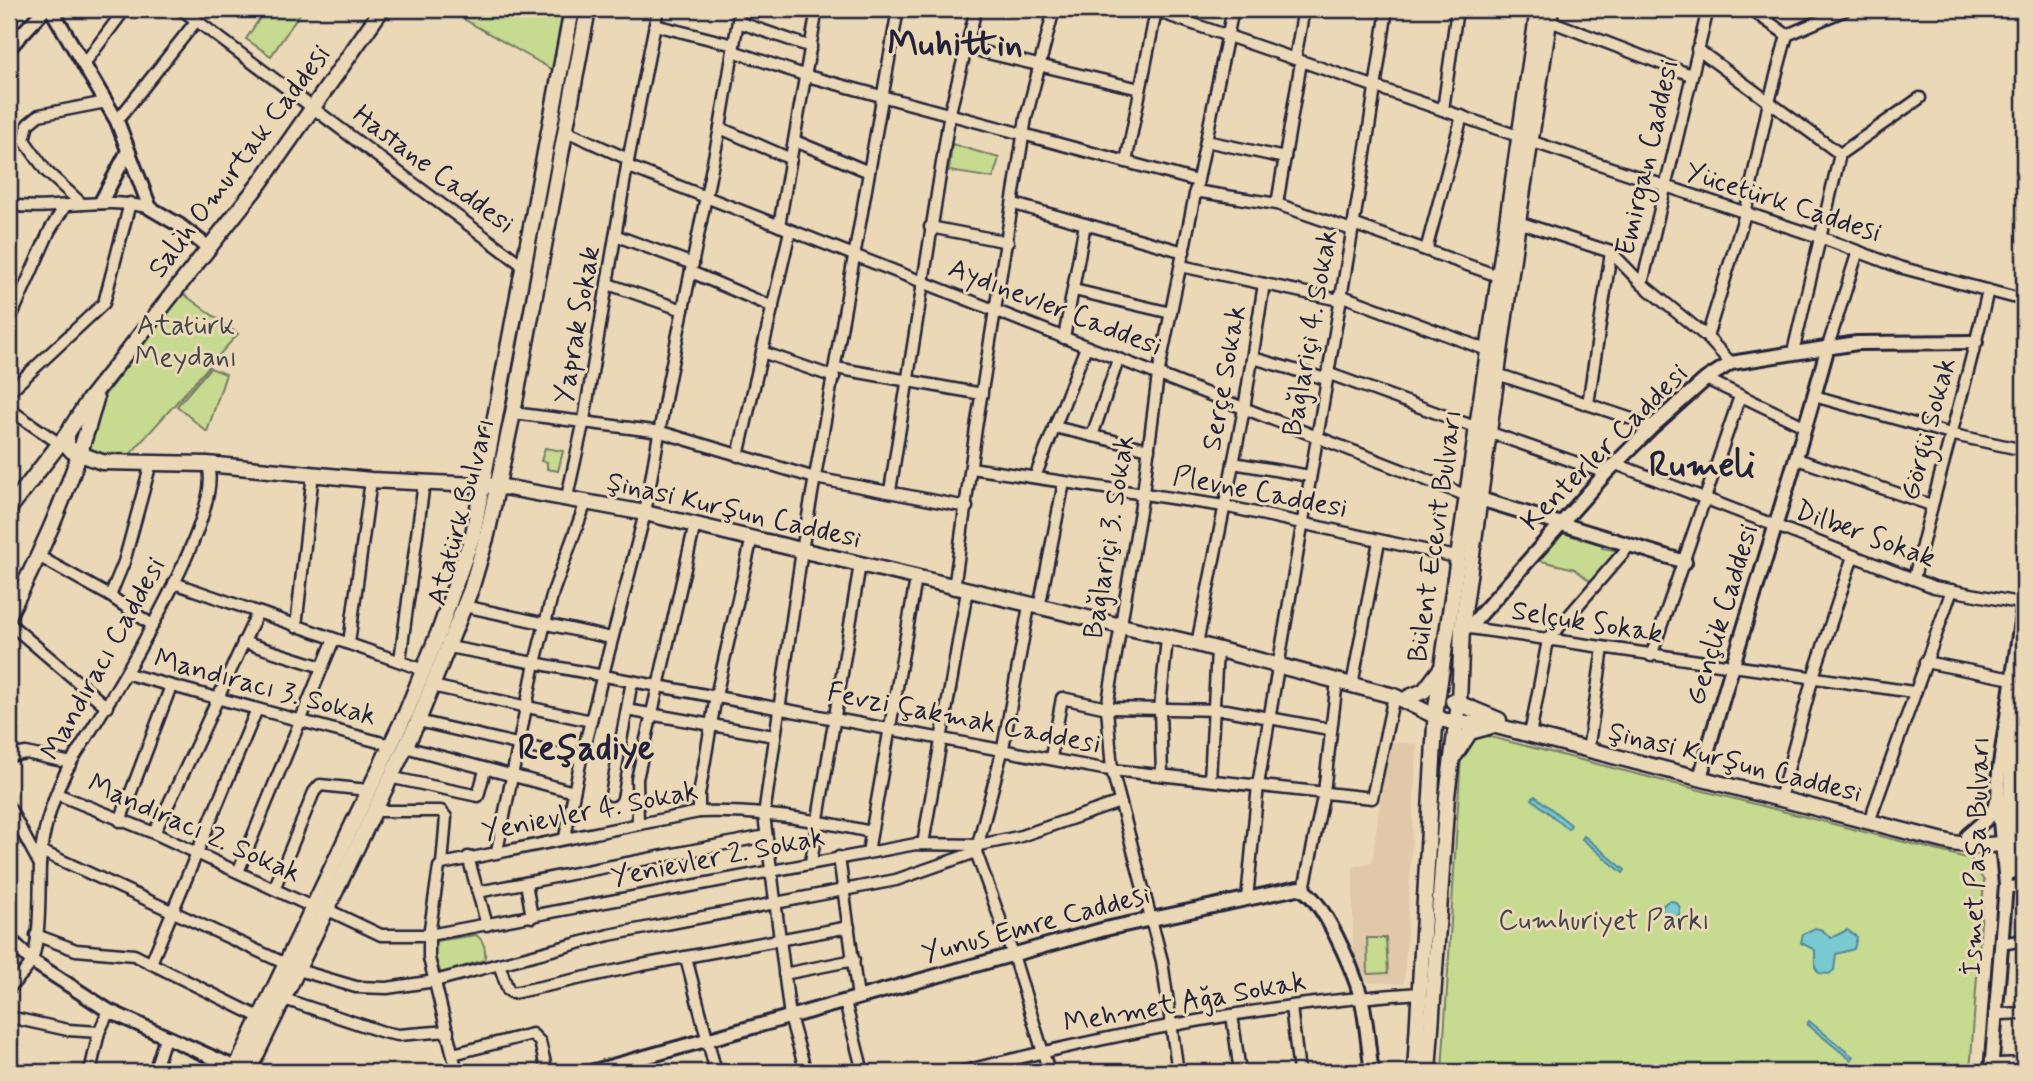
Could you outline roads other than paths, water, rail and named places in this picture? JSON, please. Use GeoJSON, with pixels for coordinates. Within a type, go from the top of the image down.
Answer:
{"type":"FeatureCollection","features":[{"type":"Feature","properties":{"kind":"main road","name":"Salih Omurtak Caddesi"},"geometry":{"type":"LineString","coordinates":[[9,509],[209,248],[382,9]]}},
{"type":"Feature","properties":{"kind":"main road","name":"Atatürk Bulvarı"},"geometry":{"type":"LineString","coordinates":[[319,908],[369,790],[418,721],[449,647],[487,535],[491,486],[526,267],[572,9]]}},
{"type":"Feature","properties":{"kind":"main road","name":"Atatürk Bulvarı"},"geometry":{"type":"LineString","coordinates":[[240,1071],[259,1017],[290,966],[389,777],[424,670],[491,486],[513,413],[588,9]]}},
{"type":"Feature","properties":{"kind":"main road","name":"Bülent Ecevit Bulvarı"},"geometry":{"type":"LineString","coordinates":[[1428,1072],[1449,773],[1443,662],[1465,495],[1497,374],[1518,222],[1538,9]]}},
{"type":"Feature","properties":{"kind":"main road","name":"Bülent Ecevit Bulvarı"},"geometry":{"type":"LineString","coordinates":[[1415,1072],[1434,747],[1459,677],[1462,627],[1480,499],[1487,350],[1497,276],[1551,15]]}},
{"type":"Feature","properties":{"kind":"main road"},"geometry":{"type":"LineString","coordinates":[[9,614],[40,557],[79,458],[96,398],[106,379]]}},
{"type":"Feature","properties":{"kind":"main road"},"geometry":{"type":"LineString","coordinates":[[60,443],[67,444],[79,458]]}},
{"type":"Feature","properties":{"kind":"main road","name":"Şinasi Kurşun Caddesi"},"geometry":{"type":"LineString","coordinates":[[60,443],[79,458],[102,462],[207,464],[372,480],[491,486],[567,497],[752,537],[960,590],[1197,644],[1870,818],[1972,841],[2010,838]]}},
{"type":"Feature","properties":{"kind":"main road"},"geometry":{"type":"LineString","coordinates":[[1434,747],[1428,724],[1403,699],[1431,685],[1443,662]]}},
{"type":"Feature","properties":{"kind":"main road"},"geometry":{"type":"LineString","coordinates":[[1459,677],[1462,692],[1469,703],[1497,723]]}},
{"type":"Feature","properties":{"kind":"main road"},"geometry":{"type":"LineString","coordinates":[[1449,773],[1460,744],[1470,732],[1497,723]]}},
{"type":"Feature","properties":{"kind":"main road","name":"Atatürk Bulvarı"},"geometry":{"type":"LineString","coordinates":[[240,1071],[281,998],[290,966]]}},
{"type":"Feature","properties":{"kind":"street"},"geometry":{"type":"LineString","coordinates":[[9,48],[45,9]]}},
{"type":"Feature","properties":{"kind":"street"},"geometry":{"type":"LineString","coordinates":[[51,9],[117,121],[150,208]]}},
{"type":"Feature","properties":{"kind":"street"},"geometry":{"type":"LineString","coordinates":[[84,64],[125,9]]}},
{"type":"Feature","properties":{"kind":"street","name":"Hastane Caddesi"},"geometry":{"type":"LineString","coordinates":[[181,9],[526,267]]}},
{"type":"Feature","properties":{"kind":"street","name":"Yaprak Sokak"},"geometry":{"type":"LineString","coordinates":[[567,497],[584,420],[628,163],[658,9]]}},
{"type":"Feature","properties":{"kind":"street"},"geometry":{"type":"LineString","coordinates":[[565,837],[581,759],[645,513],[707,198],[740,9]]}},
{"type":"Feature","properties":{"kind":"street"},"geometry":{"type":"LineString","coordinates":[[779,226],[817,9]]}},
{"type":"Feature","properties":{"kind":"street"},"geometry":{"type":"LineString","coordinates":[[806,1072],[790,1017],[764,815],[802,550],[898,9]]}},
{"type":"Feature","properties":{"kind":"street"},"geometry":{"type":"LineString","coordinates":[[890,491],[950,112],[976,9]]}},
{"type":"Feature","properties":{"kind":"street"},"geometry":{"type":"LineString","coordinates":[[923,844],[941,737],[960,590],[971,468],[982,394],[1024,132],[1054,9]]}},
{"type":"Feature","properties":{"kind":"street","name":"Bağlariçi 3. Sokak"},"geometry":{"type":"LineString","coordinates":[[1178,1072],[1174,1025],[1153,919],[1112,770],[1107,708],[1118,627],[1143,493],[1158,375],[1233,9]]}},
{"type":"Feature","properties":{"kind":"street"},"geometry":{"type":"LineString","coordinates":[[1278,204],[1304,9]]}},
{"type":"Feature","properties":{"kind":"street","name":"Bağlariçi 4. Sokak"},"geometry":{"type":"LineString","coordinates":[[1247,899],[1258,785],[1387,9]]}},
{"type":"Feature","properties":{"kind":"street"},"geometry":{"type":"LineString","coordinates":[[1443,110],[1457,9]]}},
{"type":"Feature","properties":{"kind":"street"},"geometry":{"type":"LineString","coordinates":[[1750,9],[1787,36]]}},
{"type":"Feature","properties":{"kind":"street"},"geometry":{"type":"LineString","coordinates":[[1126,162],[1157,10]]}},
{"type":"Feature","properties":{"kind":"street","name":"Yücetürk Caddesi"},"geometry":{"type":"LineString","coordinates":[[1157,10],[1665,188],[1822,238],[1899,267],[2024,300]]}},
{"type":"Feature","properties":{"kind":"street","name":"Emirgan Caddesi"},"geometry":{"type":"LineString","coordinates":[[1704,10],[1642,284],[1707,337],[1731,363]]}},
{"type":"Feature","properties":{"kind":"street"},"geometry":{"type":"LineString","coordinates":[[1787,36],[1845,10]]}},
{"type":"Feature","properties":{"kind":"street"},"geometry":{"type":"LineString","coordinates":[[1551,15],[1691,75]]}},
{"type":"Feature","properties":{"kind":"street"},"geometry":{"type":"LineString","coordinates":[[117,121],[197,20]]}},
{"type":"Feature","properties":{"kind":"street"},"geometry":{"type":"LineString","coordinates":[[738,22],[811,47]]}},
{"type":"Feature","properties":{"kind":"street"},"geometry":{"type":"LineString","coordinates":[[655,25],[733,48],[807,76],[1024,132],[1196,186],[1278,204],[1426,250],[1497,276]]}},
{"type":"Feature","properties":{"kind":"street"},"geometry":{"type":"LineString","coordinates":[[1707,337],[1745,214],[1769,102],[1787,36]]}},
{"type":"Feature","properties":{"kind":"street"},"geometry":{"type":"LineString","coordinates":[[966,48],[1140,89]]}},
{"type":"Feature","properties":{"kind":"street"},"geometry":{"type":"LineString","coordinates":[[1697,49],[1840,154]]}},
{"type":"Feature","properties":{"kind":"street"},"geometry":{"type":"LineString","coordinates":[[1793,352],[1840,154],[1920,98]]}},
{"type":"Feature","properties":{"kind":"street"},"geometry":{"type":"LineString","coordinates":[[82,204],[46,171],[24,140],[28,124],[38,115],[106,102]]}},
{"type":"Feature","properties":{"kind":"street"},"geometry":{"type":"LineString","coordinates":[[1426,250],[1462,116]]}},
{"type":"Feature","properties":{"kind":"street"},"geometry":{"type":"LineString","coordinates":[[720,128],[792,159]]}},
{"type":"Feature","properties":{"kind":"street","name":"Aydınevler Caddesi"},"geometry":{"type":"LineString","coordinates":[[566,131],[628,163],[707,198],[1465,495]]}},
{"type":"Feature","properties":{"kind":"street"},"geometry":{"type":"LineString","coordinates":[[795,141],[869,172]]}},
{"type":"Feature","properties":{"kind":"street"},"geometry":{"type":"LineString","coordinates":[[1206,141],[1285,158]]}},
{"type":"Feature","properties":{"kind":"street"},"geometry":{"type":"LineString","coordinates":[[100,202],[128,151]]}},
{"type":"Feature","properties":{"kind":"street"},"geometry":{"type":"LineString","coordinates":[[9,205],[36,209],[100,202],[130,203],[150,208],[179,225],[209,248]]}},
{"type":"Feature","properties":{"kind":"street"},"geometry":{"type":"LineString","coordinates":[[9,392],[104,303],[130,203]]}},
{"type":"Feature","properties":{"kind":"street"},"geometry":{"type":"LineString","coordinates":[[1014,205],[1184,252]]}},
{"type":"Feature","properties":{"kind":"street"},"geometry":{"type":"LineString","coordinates":[[9,322],[50,230],[65,206]]}},
{"type":"Feature","properties":{"kind":"street"},"geometry":{"type":"LineString","coordinates":[[1518,222],[1611,252],[1642,284]]}},
{"type":"Feature","properties":{"kind":"street"},"geometry":{"type":"LineString","coordinates":[[1064,338],[1085,224]]}},
{"type":"Feature","properties":{"kind":"street"},"geometry":{"type":"LineString","coordinates":[[930,227],[1008,242]]}},
{"type":"Feature","properties":{"kind":"street"},"geometry":{"type":"LineString","coordinates":[[738,456],[790,231]]}},
{"type":"Feature","properties":{"kind":"street"},"geometry":{"type":"LineString","coordinates":[[617,236],[773,307]]}},
{"type":"Feature","properties":{"kind":"street"},"geometry":{"type":"LineString","coordinates":[[1828,346],[1858,251]]}},
{"type":"Feature","properties":{"kind":"street"},"geometry":{"type":"LineString","coordinates":[[1588,404],[1611,252]]}},
{"type":"Feature","properties":{"kind":"street"},"geometry":{"type":"LineString","coordinates":[[1181,266],[1340,298],[1487,350]]}},
{"type":"Feature","properties":{"kind":"street"},"geometry":{"type":"LineString","coordinates":[[608,284],[683,310]]}},
{"type":"Feature","properties":{"kind":"street","name":"Serçe Sokak"},"geometry":{"type":"LineString","coordinates":[[1197,644],[1244,410],[1264,284]]}},
{"type":"Feature","properties":{"kind":"street"},"geometry":{"type":"LineString","coordinates":[[1074,290],[1171,313]]}},
{"type":"Feature","properties":{"kind":"street","name":"Görgü Sokak"},"geometry":{"type":"LineString","coordinates":[[1914,579],[1931,505],[1954,435],[1988,290]]}},
{"type":"Feature","properties":{"kind":"street","name":"Kenterler Caddesi"},"geometry":{"type":"LineString","coordinates":[[1462,627],[1473,623],[1611,468],[1653,426],[1706,379],[1731,363],[1828,346],[1976,342]]}},
{"type":"Feature","properties":{"kind":"street","name":"Gençlik Caddesi"},"geometry":{"type":"LineString","coordinates":[[1701,774],[1731,666],[1797,459],[1828,346]]}},
{"type":"Feature","properties":{"kind":"street"},"geometry":{"type":"LineString","coordinates":[[1035,477],[1086,347]]}},
{"type":"Feature","properties":{"kind":"street"},"geometry":{"type":"LineString","coordinates":[[762,352],[835,373],[906,381],[982,394]]}},
{"type":"Feature","properties":{"kind":"street","name":"Dilber Sokak"},"geometry":{"type":"LineString","coordinates":[[1253,358],[1326,376],[1482,430],[1706,499],[1914,579],[1952,590],[2024,602]]}},
{"type":"Feature","properties":{"kind":"street"},"geometry":{"type":"LineString","coordinates":[[1092,436],[1118,360]]}},
{"type":"Feature","properties":{"kind":"street"},"geometry":{"type":"LineString","coordinates":[[1497,374],[1653,426]]}},
{"type":"Feature","properties":{"kind":"street"},"geometry":{"type":"LineString","coordinates":[[1706,379],[1806,428]]}},
{"type":"Feature","properties":{"kind":"street"},"geometry":{"type":"LineString","coordinates":[[1651,656],[1741,396]]}},
{"type":"Feature","properties":{"kind":"street"},"geometry":{"type":"LineString","coordinates":[[1814,396],[1954,435],[2024,450]]}},
{"type":"Feature","properties":{"kind":"street"},"geometry":{"type":"LineString","coordinates":[[9,409],[60,443]]}},
{"type":"Feature","properties":{"kind":"street"},"geometry":{"type":"LineString","coordinates":[[513,413],[661,432],[815,478],[967,507]]}},
{"type":"Feature","properties":{"kind":"street"},"geometry":{"type":"LineString","coordinates":[[1054,427],[1149,449]]}},
{"type":"Feature","properties":{"kind":"street"},"geometry":{"type":"LineString","coordinates":[[1797,459],[1931,505]]}},
{"type":"Feature","properties":{"kind":"street"},"geometry":{"type":"LineString","coordinates":[[110,596],[124,562],[151,463]]}},
{"type":"Feature","properties":{"kind":"street"},"geometry":{"type":"LineString","coordinates":[[1233,463],[1310,475]]}},
{"type":"Feature","properties":{"kind":"street","name":"Mandıracı Caddesi"},"geometry":{"type":"LineString","coordinates":[[32,961],[41,851],[57,794],[71,763],[128,674],[192,544],[211,484],[207,464]]}},
{"type":"Feature","properties":{"kind":"street","name":"Plevne Caddesi"},"geometry":{"type":"LineString","coordinates":[[971,468],[1224,506],[1303,521],[1456,557]]}},
{"type":"Feature","properties":{"kind":"street"},"geometry":{"type":"LineString","coordinates":[[296,626],[313,473]]}},
{"type":"Feature","properties":{"kind":"street"},"geometry":{"type":"LineString","coordinates":[[349,643],[372,480]]}},
{"type":"Feature","properties":{"kind":"street"},"geometry":{"type":"LineString","coordinates":[[400,660],[424,482]]}},
{"type":"Feature","properties":{"kind":"street"},"geometry":{"type":"LineString","coordinates":[[1049,1072],[977,848],[1003,748],[1064,482]]}},
{"type":"Feature","properties":{"kind":"street"},"geometry":{"type":"LineString","coordinates":[[1480,499],[1685,562]]}},
{"type":"Feature","properties":{"kind":"street"},"geometry":{"type":"LineString","coordinates":[[497,851],[535,663],[545,624],[586,502]]}},
{"type":"Feature","properties":{"kind":"street"},"geometry":{"type":"LineString","coordinates":[[638,822],[637,779],[695,524]]}},
{"type":"Feature","properties":{"kind":"street"},"geometry":{"type":"LineString","coordinates":[[699,812],[716,696],[752,537]]}},
{"type":"Feature","properties":{"kind":"street"},"geometry":{"type":"LineString","coordinates":[[1372,1072],[1360,997],[1318,903],[1304,889],[1324,792],[1329,729],[1345,683],[1379,541]]}},
{"type":"Feature","properties":{"kind":"street"},"geometry":{"type":"LineString","coordinates":[[1531,731],[1548,640],[1630,545]]}},
{"type":"Feature","properties":{"kind":"street"},"geometry":{"type":"LineString","coordinates":[[1781,795],[1813,677],[1853,556]]}},
{"type":"Feature","properties":{"kind":"street"},"geometry":{"type":"LineString","coordinates":[[40,557],[110,596],[152,625]]}},
{"type":"Feature","properties":{"kind":"street"},"geometry":{"type":"LineString","coordinates":[[811,862],[860,564]]}},
{"type":"Feature","properties":{"kind":"street"},"geometry":{"type":"LineString","coordinates":[[868,852],[916,579]]}},
{"type":"Feature","properties":{"kind":"street"},"geometry":{"type":"LineString","coordinates":[[174,583],[424,670]]}},
{"type":"Feature","properties":{"kind":"street"},"geometry":{"type":"LineString","coordinates":[[1870,818],[1913,692],[1952,590]]}},
{"type":"Feature","properties":{"kind":"street","name":"İsmet Paşa Bulvarı"},"geometry":{"type":"LineString","coordinates":[[1996,1069],[2006,885],[2004,862],[2010,838],[2011,764],[2024,602]]}},
{"type":"Feature","properties":{"kind":"street"},"geometry":{"type":"LineString","coordinates":[[464,606],[611,638]]}},
{"type":"Feature","properties":{"kind":"street"},"geometry":{"type":"LineString","coordinates":[[154,834],[193,757],[216,698],[257,614]]}},
{"type":"Feature","properties":{"kind":"street"},"geometry":{"type":"LineString","coordinates":[[9,623],[107,707]]}},
{"type":"Feature","properties":{"kind":"street","name":"Selçuk Sokak"},"geometry":{"type":"LineString","coordinates":[[1462,627],[1913,692]]}},
{"type":"Feature","properties":{"kind":"street"},"geometry":{"type":"LineString","coordinates":[[1162,775],[1160,709],[1167,638]]}},
{"type":"Feature","properties":{"kind":"street"},"geometry":{"type":"LineString","coordinates":[[238,872],[334,639]]}},
{"type":"Feature","properties":{"kind":"street"},"geometry":{"type":"LineString","coordinates":[[243,642],[322,667]]}},
{"type":"Feature","properties":{"kind":"street","name":"Fevzi Çakmak Caddesi"},"geometry":{"type":"LineString","coordinates":[[449,647],[1112,770],[1372,798],[1403,699]]}},
{"type":"Feature","properties":{"kind":"street"},"geometry":{"type":"LineString","coordinates":[[1588,746],[1603,648]]}},
{"type":"Feature","properties":{"kind":"street"},"geometry":{"type":"LineString","coordinates":[[1210,780],[1217,650]]}},
{"type":"Feature","properties":{"kind":"street"},"geometry":{"type":"LineString","coordinates":[[1925,662],[2018,682]]}},
{"type":"Feature","properties":{"kind":"street","name":"Mandıracı 3. Sokak"},"geometry":{"type":"LineString","coordinates":[[128,674],[511,778],[574,792]]}},
{"type":"Feature","properties":{"kind":"street"},"geometry":{"type":"LineString","coordinates":[[611,795],[632,681]]}},
{"type":"Feature","properties":{"kind":"street","name":"İsmet Paşa Bulvarı"},"geometry":{"type":"LineString","coordinates":[[1996,1069],[2007,943],[2018,886],[2010,838],[1998,800],[2018,682]]}},
{"type":"Feature","properties":{"kind":"street"},"geometry":{"type":"LineString","coordinates":[[120,821],[171,685]]}},
{"type":"Feature","properties":{"kind":"street"},"geometry":{"type":"LineString","coordinates":[[432,686],[591,721]]}},
{"type":"Feature","properties":{"kind":"street"},"geometry":{"type":"LineString","coordinates":[[1051,757],[1062,698],[1107,708],[1214,709],[1329,729]]}},
{"type":"Feature","properties":{"kind":"street"},"geometry":{"type":"LineString","coordinates":[[151,963],[195,852],[257,709]]}},
{"type":"Feature","properties":{"kind":"street"},"geometry":{"type":"LineString","coordinates":[[627,710],[774,736]]}},
{"type":"Feature","properties":{"kind":"street"},"geometry":{"type":"LineString","coordinates":[[418,721],[581,759]]}},
{"type":"Feature","properties":{"kind":"street"},"geometry":{"type":"LineString","coordinates":[[9,756],[26,753],[71,763]]}},
{"type":"Feature","properties":{"kind":"street"},"geometry":{"type":"LineString","coordinates":[[389,777],[474,797],[478,796],[485,770]]}},
{"type":"Feature","properties":{"kind":"street"},"geometry":{"type":"LineString","coordinates":[[274,889],[314,792],[320,785],[369,790]]}},
{"type":"Feature","properties":{"kind":"street","name":"Mandıracı 2. Sokak"},"geometry":{"type":"LineString","coordinates":[[57,794],[319,908]]}},
{"type":"Feature","properties":{"kind":"street"},"geometry":{"type":"LineString","coordinates":[[1998,800],[1991,815],[1972,841],[2004,862]]}},
{"type":"Feature","properties":{"kind":"street","name":"Yenievler 2. Sokak"},"geometry":{"type":"LineString","coordinates":[[319,908],[381,935],[429,935],[868,852],[923,844],[977,848],[1120,802]]}},
{"type":"Feature","properties":{"kind":"street"},"geometry":{"type":"LineString","coordinates":[[9,807],[40,865]]}},
{"type":"Feature","properties":{"kind":"street"},"geometry":{"type":"LineString","coordinates":[[373,811],[444,812],[442,864],[439,867],[429,935],[429,958],[457,1072]]}},
{"type":"Feature","properties":{"kind":"street","name":"Yenievler 4. Sokak"},"geometry":{"type":"LineString","coordinates":[[442,864],[638,822],[699,812],[819,821],[871,832]]}},
{"type":"Feature","properties":{"kind":"street"},"geometry":{"type":"LineString","coordinates":[[2010,813],[2014,821],[2024,828],[2010,838]]}},
{"type":"Feature","properties":{"kind":"street"},"geometry":{"type":"LineString","coordinates":[[478,892],[766,836]]}},
{"type":"Feature","properties":{"kind":"street"},"geometry":{"type":"LineString","coordinates":[[41,851],[172,914],[290,966],[356,987],[387,988],[435,981],[609,935],[895,880],[977,848]]}},
{"type":"Feature","properties":{"kind":"street"},"geometry":{"type":"LineString","coordinates":[[468,857],[487,925]]}},
{"type":"Feature","properties":{"kind":"street"},"geometry":{"type":"LineString","coordinates":[[839,858],[858,998]]}},
{"type":"Feature","properties":{"kind":"street"},"geometry":{"type":"LineString","coordinates":[[526,883],[532,917]]}},
{"type":"Feature","properties":{"kind":"street","name":"Yunus Emre Caddesi"},"geometry":{"type":"LineString","coordinates":[[591,1072],[634,1067],[706,1040],[1153,919],[1304,889]]}},
{"type":"Feature","properties":{"kind":"street"},"geometry":{"type":"LineString","coordinates":[[499,964],[508,990],[513,993],[849,927]]}},
{"type":"Feature","properties":{"kind":"street"},"geometry":{"type":"LineString","coordinates":[[36,935],[76,950],[134,956],[259,1017]]}},
{"type":"Feature","properties":{"kind":"street"},"geometry":{"type":"LineString","coordinates":[[9,939],[32,961],[109,1011],[240,1071]]}},
{"type":"Feature","properties":{"kind":"street"},"geometry":{"type":"LineString","coordinates":[[2007,943],[2024,940]]}},
{"type":"Feature","properties":{"kind":"street"},"geometry":{"type":"LineString","coordinates":[[686,958],[716,1072]]}},
{"type":"Feature","properties":{"kind":"street"},"geometry":{"type":"LineString","coordinates":[[784,974],[853,960]]}},
{"type":"Feature","properties":{"kind":"street"},"geometry":{"type":"LineString","coordinates":[[9,989],[32,961]]}},
{"type":"Feature","properties":{"kind":"street","name":"Mehmet Ağa Sokak"},"geometry":{"type":"LineString","coordinates":[[960,1072],[1044,1051],[1174,1025],[1360,997],[1420,993]]}},
{"type":"Feature","properties":{"kind":"street"},"geometry":{"type":"LineString","coordinates":[[281,998],[398,1035],[448,1031]]}},
{"type":"Feature","properties":{"kind":"street"},"geometry":{"type":"LineString","coordinates":[[845,1002],[863,1072]]}},
{"type":"Feature","properties":{"kind":"street"},"geometry":{"type":"LineString","coordinates":[[1292,1007],[1298,1072]]}},
{"type":"Feature","properties":{"kind":"street"},"geometry":{"type":"LineString","coordinates":[[90,1072],[99,1032],[109,1011]]}},
{"type":"Feature","properties":{"kind":"street"},"geometry":{"type":"LineString","coordinates":[[2001,1014],[2024,1013]]}},
{"type":"Feature","properties":{"kind":"street"},"geometry":{"type":"LineString","coordinates":[[1231,1016],[1240,1072]]}},
{"type":"Feature","properties":{"kind":"street"},"geometry":{"type":"LineString","coordinates":[[9,1017],[68,1030],[99,1032]]}},
{"type":"Feature","properties":{"kind":"street"},"geometry":{"type":"LineString","coordinates":[[453,1054],[533,1034],[540,1042],[547,1072]]}},
{"type":"Feature","properties":{"kind":"street"},"geometry":{"type":"LineString","coordinates":[[154,1072],[165,1038]]}},
{"type":"Feature","properties":{"kind":"street"},"geometry":{"type":"LineString","coordinates":[[1996,1069],[2024,1063]]}},
{"type":"Feature","properties":{"kind":"water"},"geometry":{"type":"Polygon","coordinates":[[[1535,796],[1571,825],[1568,829],[1532,799],[1535,796]]]}},
{"type":"Feature","properties":{"kind":"water"},"geometry":{"type":"Polygon","coordinates":[[[1584,836],[1625,870],[1623,873],[1582,839],[1584,836]]]}},
{"type":"Feature","properties":{"kind":"water"},"geometry":{"type":"Polygon","coordinates":[[[1671,901],[1677,904],[1680,910],[1677,916],[1671,919],[1665,916],[1662,910],[1665,904],[1671,901]]]}},
{"type":"Feature","properties":{"kind":"water"},"geometry":{"type":"Polygon","coordinates":[[[1815,928],[1831,938],[1847,930],[1857,937],[1854,949],[1836,954],[1834,970],[1829,974],[1819,973],[1815,967],[1815,950],[1801,943],[1803,934],[1815,928]]]}},
{"type":"Feature","properties":{"kind":"water"},"geometry":{"type":"Polygon","coordinates":[[[1809,1021],[1853,1057],[1851,1060],[1807,1024],[1809,1021]]]}},
{"type":"Feature","properties":{"kind":"district","name":"Muhittin"},"geometry":{"type":"Point","coordinates":[955,45]}},
{"type":"Feature","properties":{"kind":"district","name":"Rumeli"},"geometry":{"type":"Point","coordinates":[1702,466]}},
{"type":"Feature","properties":{"kind":"district","name":"Reşadiye"},"geometry":{"type":"Point","coordinates":[586,749]}},
{"type":"Feature","properties":{"kind":"park label","name":"Atatürk Meydanı"},"geometry":{"type":"Point","coordinates":[186,342]}},
{"type":"Feature","properties":{"kind":"park label","name":"Cumhuriyet Parkı"},"geometry":{"type":"Point","coordinates":[1604,921]}}]}
